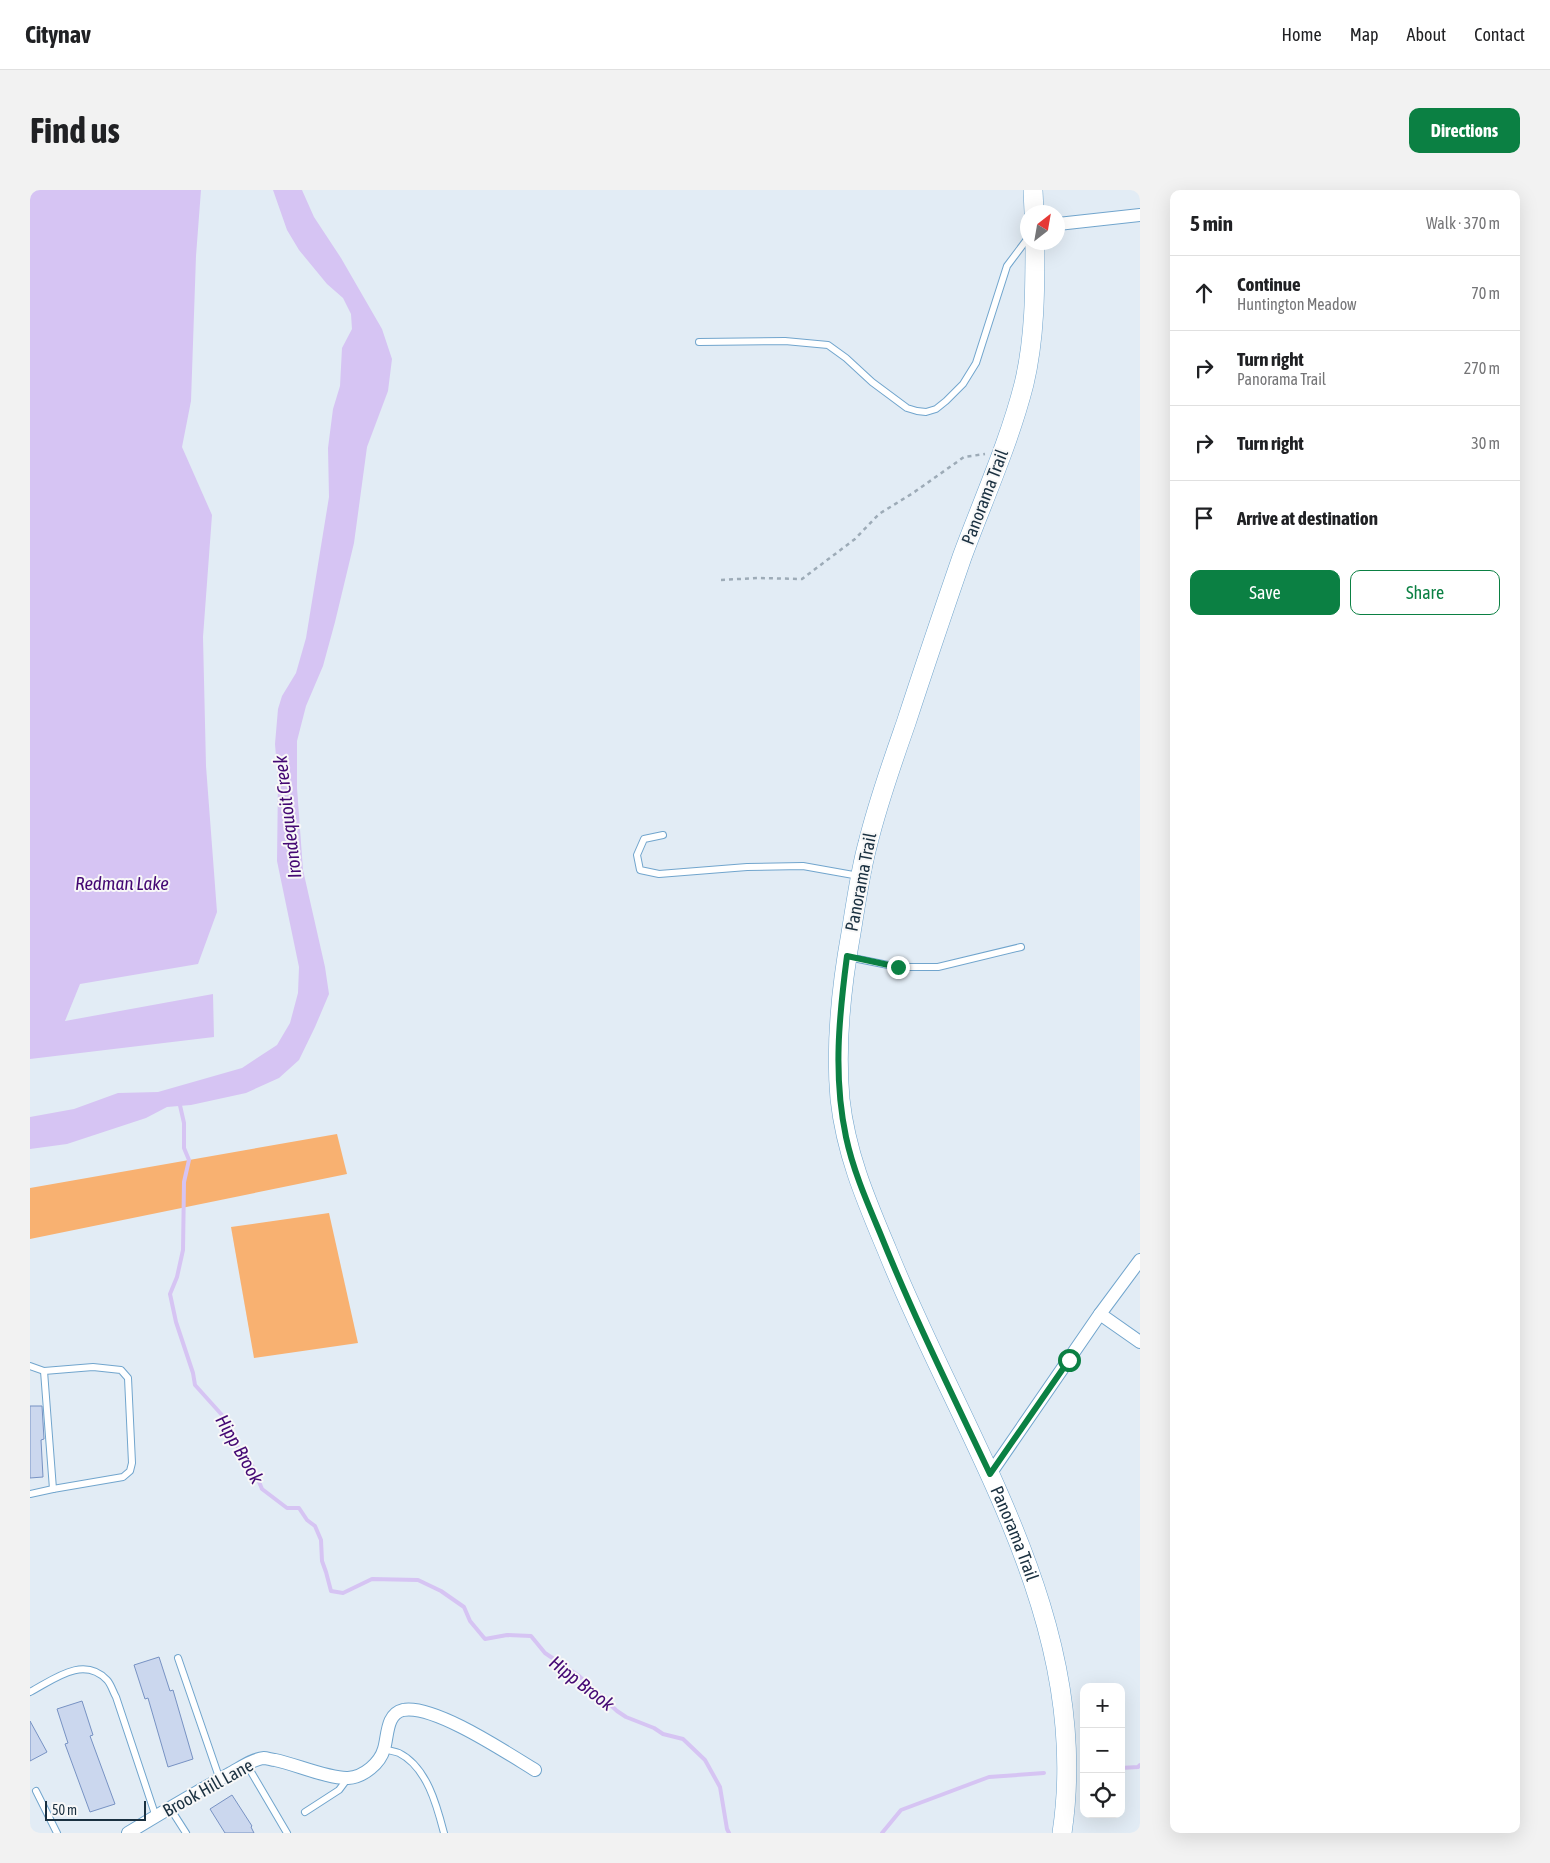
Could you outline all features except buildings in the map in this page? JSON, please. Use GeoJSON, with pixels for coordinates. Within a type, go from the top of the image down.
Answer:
{"type":"FeatureCollection","features":[{"type":"Feature","properties":{"kind":"street"},"geometry":{"type":"LineString","coordinates":[[1033,190],[1034,205]]}},
{"type":"Feature","properties":{"kind":"street"},"geometry":{"type":"LineString","coordinates":[[1065,223],[1140,215]]}},
{"type":"Feature","properties":{"kind":"street","name":"Panorama Trail"},"geometry":{"type":"LineString","coordinates":[[1035,250],[1033,326],[1024,381],[1014,420],[952,587],[881,796],[860,876],[839,1019],[838,1065],[846,1137],[854,1169],[905,1297],[990,1474],[1023,1551],[1043,1610],[1058,1670],[1068,1752],[1062,1833]]}},
{"type":"Feature","properties":{"kind":"street"},"geometry":{"type":"LineString","coordinates":[[990,1474],[1100,1314],[1140,1260]]}},
{"type":"Feature","properties":{"kind":"street"},"geometry":{"type":"LineString","coordinates":[[1100,1314],[1140,1342]]}},
{"type":"Feature","properties":{"kind":"street"},"geometry":{"type":"LineString","coordinates":[[348,1778],[365,1773],[377,1762],[384,1749],[392,1718],[401,1710],[420,1710],[474,1732],[535,1770]]}},
{"type":"Feature","properties":{"kind":"street","name":"Brook Hill Lane"},"geometry":{"type":"LineString","coordinates":[[128,1833],[247,1764],[264,1758],[348,1778]]}},
{"type":"Feature","properties":{"kind":"lane"},"geometry":{"type":"LineString","coordinates":[[699,342],[785,341],[828,345],[907,408],[916,412],[926,412],[936,409],[946,401],[963,384],[976,363],[1007,266],[1020,249]]}},
{"type":"Feature","properties":{"kind":"lane"},"geometry":{"type":"LineString","coordinates":[[663,835],[644,839],[637,855],[640,870],[659,874],[747,867],[803,866],[860,876]]}},
{"type":"Feature","properties":{"kind":"lane"},"geometry":{"type":"LineString","coordinates":[[847,956],[898,967],[938,967],[1021,947]]}},
{"type":"Feature","properties":{"kind":"lane"},"geometry":{"type":"LineString","coordinates":[[30,1366],[44,1371],[93,1366],[121,1370],[128,1378],[132,1463],[130,1471],[123,1477],[53,1488],[30,1494]]}},
{"type":"Feature","properties":{"kind":"lane"},"geometry":{"type":"LineString","coordinates":[[44,1371],[53,1488]]}},
{"type":"Feature","properties":{"kind":"lane"},"geometry":{"type":"LineString","coordinates":[[178,1658],[220,1780]]}},
{"type":"Feature","properties":{"kind":"lane"},"geometry":{"type":"LineString","coordinates":[[30,1692],[73,1669],[84,1668],[96,1672],[108,1681],[116,1697],[156,1817]]}},
{"type":"Feature","properties":{"kind":"lane"},"geometry":{"type":"LineString","coordinates":[[384,1749],[400,1753],[412,1762],[423,1776],[434,1800],[444,1833]]}},
{"type":"Feature","properties":{"kind":"lane"},"geometry":{"type":"LineString","coordinates":[[247,1764],[287,1833]]}},
{"type":"Feature","properties":{"kind":"lane"},"geometry":{"type":"LineString","coordinates":[[305,1812],[339,1790],[348,1778]]}},
{"type":"Feature","properties":{"kind":"lane"},"geometry":{"type":"LineString","coordinates":[[36,1791],[57,1833]]}},
{"type":"Feature","properties":{"kind":"lane"},"geometry":{"type":"LineString","coordinates":[[170,1808],[186,1833]]}},
{"type":"Feature","properties":{"kind":"path"},"geometry":{"type":"LineString","coordinates":[[721,580],[757,578],[802,579],[856,539],[879,514],[964,457],[988,454]]}},
{"type":"Feature","properties":{"kind":"shaded area"},"geometry":{"type":"Polygon","coordinates":[[[337,1134],[347,1174],[30,1239],[30,1188],[337,1134]]]}},
{"type":"Feature","properties":{"kind":"shaded area"},"geometry":{"type":"Polygon","coordinates":[[[329,1213],[358,1343],[254,1358],[231,1227],[329,1213]]]}},
{"type":"Feature","properties":{"kind":"water","name":"Redman Lake"},"geometry":{"type":"Polygon","coordinates":[[[30,190],[201,190],[196,256],[191,401],[182,447],[212,515],[203,637],[206,766],[217,912],[198,964],[80,984],[65,1021],[213,994],[214,1037],[30,1059],[30,190]]]}},
{"type":"Feature","properties":{"kind":"water","name":"Irondequoit Creek"},"geometry":{"type":"Polygon","coordinates":[[[273,190],[302,190],[314,217],[341,258],[382,329],[392,359],[388,391],[367,447],[354,543],[335,622],[323,666],[306,706],[297,741],[297,788],[303,870],[325,967],[329,994],[299,1060],[279,1078],[246,1093],[191,1105],[167,1107],[146,1118],[67,1144],[30,1149],[30,1117],[74,1109],[118,1093],[158,1092],[242,1068],[277,1045],[290,1023],[298,993],[299,967],[277,861],[278,781],[275,744],[278,709],[282,696],[296,673],[306,638],[329,497],[328,448],[333,409],[340,386],[342,348],[352,329],[351,314],[343,298],[327,284],[299,250],[287,230],[273,190]]]}},
{"type":"Feature","properties":{"kind":"waterway","name":"Hipp Brook"},"geometry":{"type":"LineString","coordinates":[[179,1101],[184,1123],[184,1148],[189,1160],[184,1182],[183,1250],[177,1277],[170,1294],[176,1322],[193,1373],[195,1385],[222,1415],[231,1438],[252,1465],[262,1489],[287,1508],[299,1508],[307,1520],[315,1526],[321,1540],[322,1561],[331,1591],[343,1593],[372,1579],[418,1580],[441,1591],[464,1607],[470,1621],[485,1639],[507,1635],[531,1636],[545,1653],[579,1676],[617,1711],[663,1734],[683,1739],[705,1760],[720,1787],[729,1833]]}},
{"type":"Feature","properties":{"kind":"waterway"},"geometry":{"type":"LineString","coordinates":[[1125,1768],[1138,1767],[1140,1765]]}},
{"type":"Feature","properties":{"kind":"waterway"},"geometry":{"type":"LineString","coordinates":[[882,1833],[901,1810],[989,1777],[1044,1773]]}},
{"type":"Feature","properties":{"kind":"route"},"geometry":{"type":"LineString","coordinates":[[898,967],[847,956],[839,1019],[838,1065],[846,1137],[854,1169],[905,1297],[990,1474],[1069,1360]]}}]}
